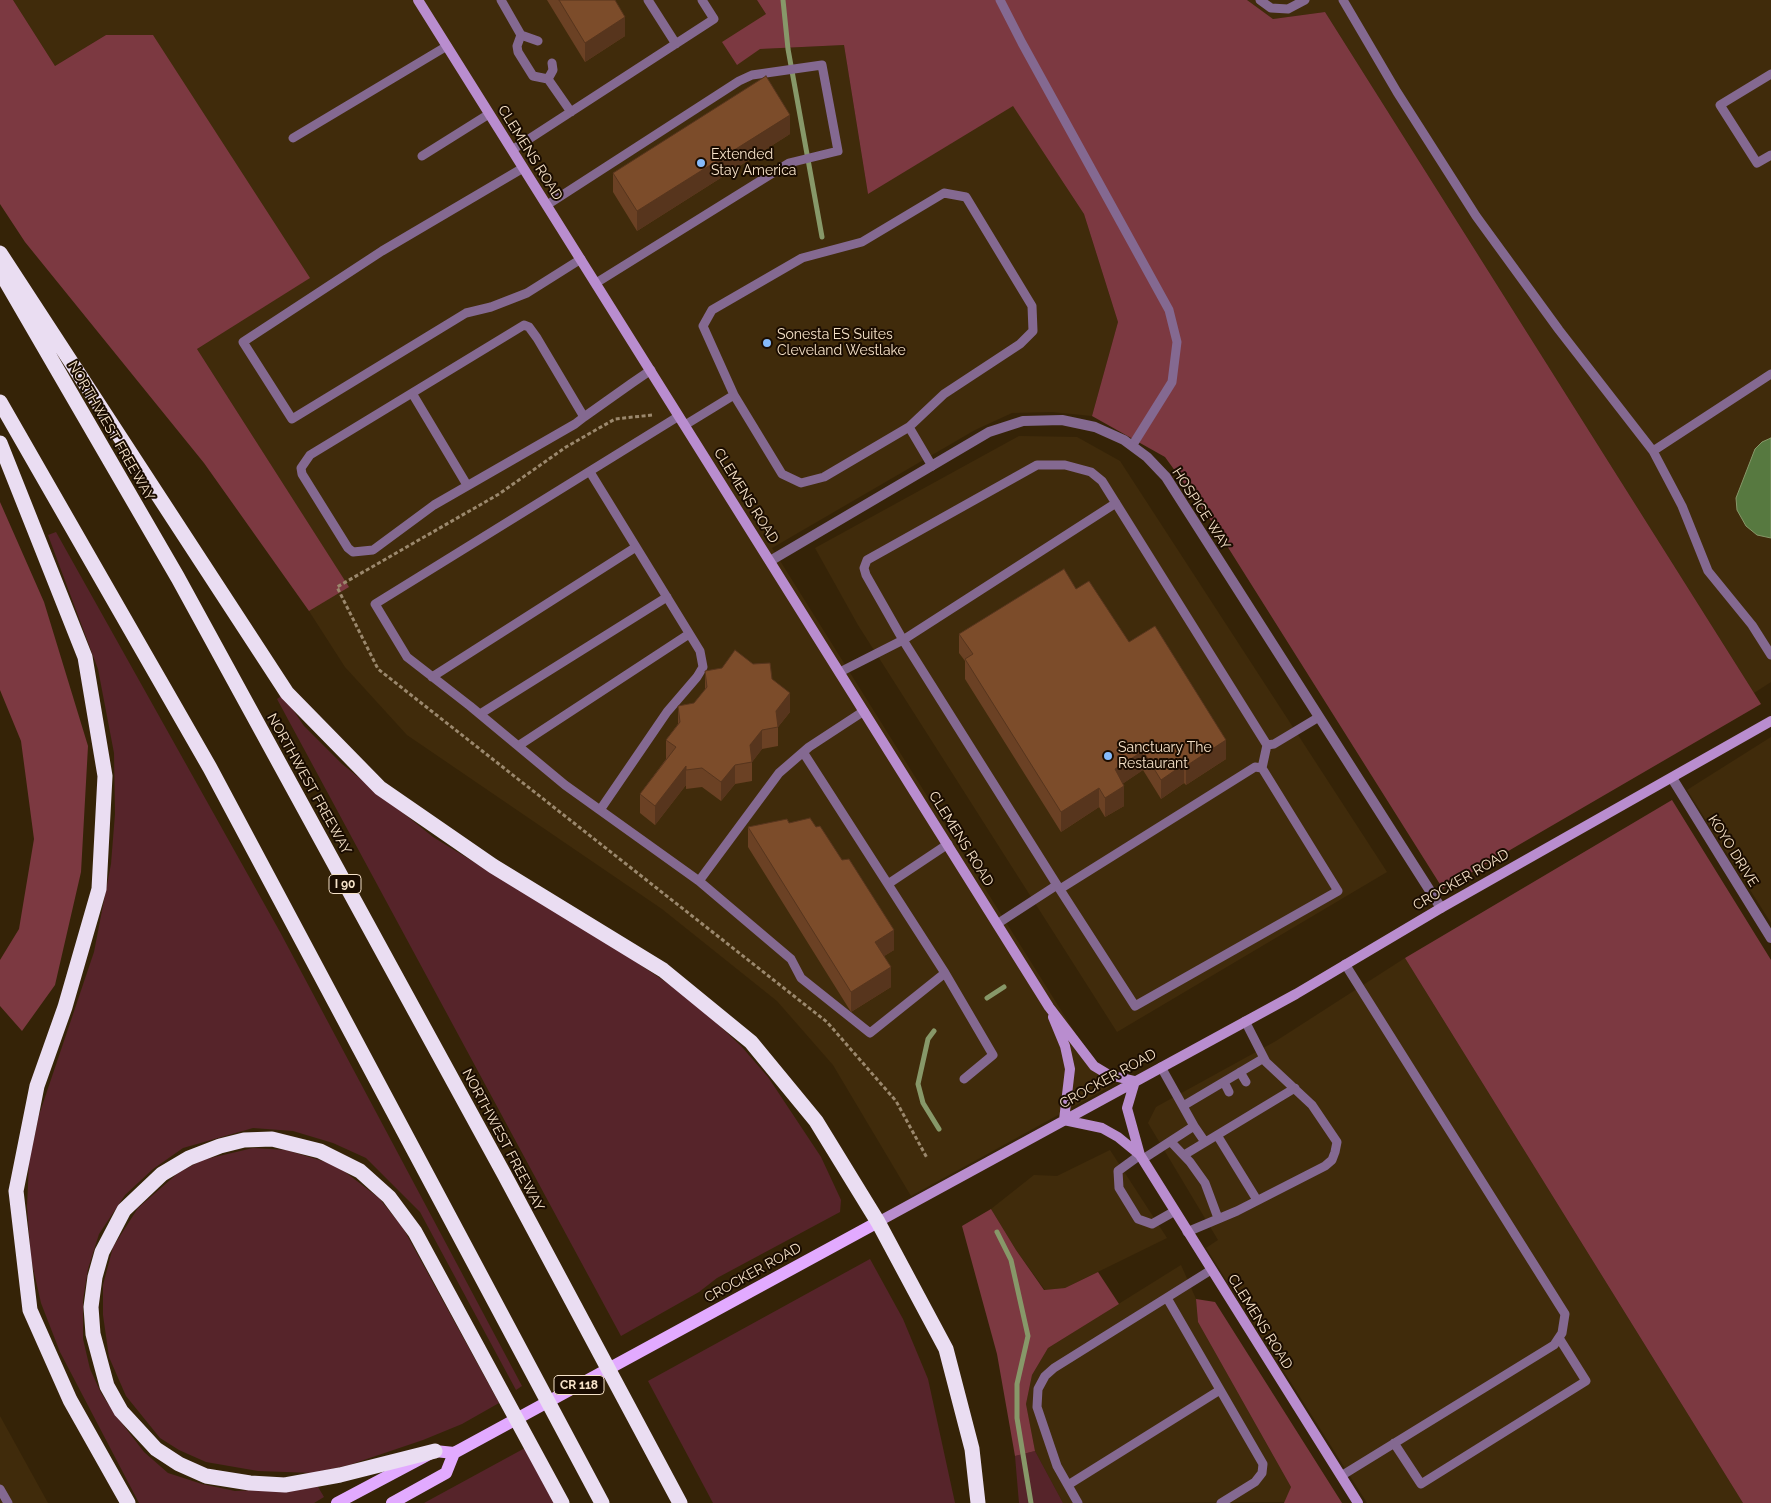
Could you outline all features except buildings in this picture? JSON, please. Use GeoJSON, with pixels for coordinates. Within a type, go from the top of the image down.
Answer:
{"type":"FeatureCollection","features":[{"type":"Feature","properties":{"kind":"highway"},"geometry":{"type":"LineString","coordinates":[[0,253],[287,693],[380,788],[493,866],[663,970],[750,1042],[816,1121],[878,1222],[946,1349],[972,1449],[978,1503]]}},
{"type":"Feature","properties":{"kind":"highway","name":"NORTHWEST FREEWAY"},"geometry":{"type":"LineString","coordinates":[[0,272],[178,578],[504,1174],[680,1503]]}},
{"type":"Feature","properties":{"kind":"highway"},"geometry":{"type":"LineString","coordinates":[[0,402],[210,768],[602,1503]]}},
{"type":"Feature","properties":{"kind":"highway"},"geometry":{"type":"LineString","coordinates":[[0,442],[84,657],[105,776],[99,889],[65,1007],[37,1086],[16,1190],[22,1246],[30,1310],[70,1400],[128,1503]]}},
{"type":"Feature","properties":{"kind":"highway"},"geometry":{"type":"LineString","coordinates":[[435,1450],[340,1475],[285,1485],[250,1483],[206,1476],[179,1464],[156,1449],[121,1412],[107,1386],[93,1334],[91,1307],[95,1277],[111,1231],[124,1210],[162,1174],[189,1158],[220,1146],[244,1140],[272,1139],[320,1151],[360,1171],[389,1197],[415,1232],[562,1503]]}},
{"type":"Feature","properties":{"kind":"main road","name":"CROCKER ROAD"},"geometry":{"type":"LineString","coordinates":[[454,1453],[878,1222]]}},
{"type":"Feature","properties":{"kind":"main road"},"geometry":{"type":"LineString","coordinates":[[337,1503],[435,1450],[454,1453],[446,1473],[392,1503]]}},
{"type":"Feature","properties":{"kind":"street","name":"CLEMENS ROAD"},"geometry":{"type":"LineString","coordinates":[[418,0],[1049,1007],[1094,1066],[1109,1075],[1135,1081],[1127,1108],[1142,1157],[1187,1232],[1358,1503]]}},
{"type":"Feature","properties":{"kind":"street","name":"HOSPICE WAY"},"geometry":{"type":"LineString","coordinates":[[770,561],[989,432],[1023,421],[1062,420],[1095,427],[1132,446],[1147,457],[1166,477],[1441,908]]}},
{"type":"Feature","properties":{"kind":"street","name":"CROCKER ROAD"},"geometry":{"type":"LineString","coordinates":[[878,1222],[1245,1021],[1771,721]]}},
{"type":"Feature","properties":{"kind":"street","name":"KOYO DRIVE"},"geometry":{"type":"LineString","coordinates":[[1672,778],[1771,938]]}},
{"type":"Feature","properties":{"kind":"street","name":"CLEMENS ROAD"},"geometry":{"type":"LineString","coordinates":[[1049,1007],[1065,1046],[1070,1069],[1064,1120],[1102,1128],[1118,1137],[1142,1157]]}},
{"type":"Feature","properties":{"kind":"lane"},"geometry":{"type":"LineString","coordinates":[[501,0],[521,35],[517,46],[518,52],[533,76],[548,79],[571,112]]}},
{"type":"Feature","properties":{"kind":"lane"},"geometry":{"type":"LineString","coordinates":[[648,0],[676,44]]}},
{"type":"Feature","properties":{"kind":"lane"},"geometry":{"type":"LineString","coordinates":[[512,150],[714,19],[702,0]]}},
{"type":"Feature","properties":{"kind":"lane"},"geometry":{"type":"LineString","coordinates":[[1000,0],[1169,310],[1177,342],[1172,382],[1132,446]]}},
{"type":"Feature","properties":{"kind":"lane"},"geometry":{"type":"LineString","coordinates":[[1260,0],[1271,8],[1288,9],[1305,0]]}},
{"type":"Feature","properties":{"kind":"lane"},"geometry":{"type":"LineString","coordinates":[[1343,0],[1397,92],[1476,216],[1559,330],[1653,451],[1682,506],[1708,571],[1752,626],[1771,655]]}},
{"type":"Feature","properties":{"kind":"lane"},"geometry":{"type":"LineString","coordinates":[[521,35],[532,36],[538,41]]}},
{"type":"Feature","properties":{"kind":"lane"},"geometry":{"type":"LineString","coordinates":[[293,138],[447,46]]}},
{"type":"Feature","properties":{"kind":"lane"},"geometry":{"type":"LineString","coordinates":[[548,79],[553,70],[552,63]]}},
{"type":"Feature","properties":{"kind":"lane"},"geometry":{"type":"LineString","coordinates":[[546,205],[739,81],[752,76],[822,65],[838,151],[790,163],[596,283]]}},
{"type":"Feature","properties":{"kind":"lane"},"geometry":{"type":"LineString","coordinates":[[1771,74],[1720,105],[1757,163],[1771,155]]}},
{"type":"Feature","properties":{"kind":"lane"},"geometry":{"type":"LineString","coordinates":[[422,156],[489,114]]}},
{"type":"Feature","properties":{"kind":"lane"},"geometry":{"type":"LineString","coordinates":[[523,168],[382,251],[242,342],[292,419],[466,313],[527,293],[581,259]]}},
{"type":"Feature","properties":{"kind":"lane"},"geometry":{"type":"LineString","coordinates":[[944,193],[966,197],[1032,306],[1033,331],[1020,344],[944,394],[909,427],[824,477],[801,483],[782,474],[734,395],[703,326],[712,310],[802,258],[862,242],[944,193]]}},
{"type":"Feature","properties":{"kind":"lane"},"geometry":{"type":"LineString","coordinates":[[584,417],[537,338],[524,325],[310,455],[302,468],[305,483],[348,548],[354,552],[361,553],[373,550],[434,505],[584,417],[650,370]]}},
{"type":"Feature","properties":{"kind":"lane"},"geometry":{"type":"LineString","coordinates":[[1653,451],[1771,374]]}},
{"type":"Feature","properties":{"kind":"lane"},"geometry":{"type":"LineString","coordinates":[[412,393],[468,485]]}},
{"type":"Feature","properties":{"kind":"lane"},"geometry":{"type":"LineString","coordinates":[[734,395],[682,421],[590,472],[375,604],[407,657],[480,714],[565,785],[699,881],[790,959],[801,978],[870,1033],[945,973]]}},
{"type":"Feature","properties":{"kind":"lane"},"geometry":{"type":"LineString","coordinates":[[909,427],[932,466]]}},
{"type":"Feature","properties":{"kind":"lane"},"geometry":{"type":"LineString","coordinates":[[1037,465],[1066,465],[1091,472],[1102,481],[1267,744],[1262,768],[1338,891],[1135,1006],[902,640],[866,575],[864,568],[867,560],[1037,465]]}},
{"type":"Feature","properties":{"kind":"lane"},"geometry":{"type":"LineString","coordinates":[[590,472],[700,651],[703,667],[668,712],[600,810]]}},
{"type":"Feature","properties":{"kind":"lane"},"geometry":{"type":"LineString","coordinates":[[840,672],[902,640],[1116,503]]}},
{"type":"Feature","properties":{"kind":"lane"},"geometry":{"type":"LineString","coordinates":[[432,676],[636,547]]}},
{"type":"Feature","properties":{"kind":"lane"},"geometry":{"type":"LineString","coordinates":[[480,714],[667,597]]}},
{"type":"Feature","properties":{"kind":"lane"},"geometry":{"type":"LineString","coordinates":[[518,746],[689,634]]}},
{"type":"Feature","properties":{"kind":"lane"},"geometry":{"type":"LineString","coordinates":[[699,881],[779,774],[803,752],[864,711]]}},
{"type":"Feature","properties":{"kind":"lane"},"geometry":{"type":"LineString","coordinates":[[1267,744],[1274,744],[1319,717]]}},
{"type":"Feature","properties":{"kind":"lane"},"geometry":{"type":"LineString","coordinates":[[803,752],[945,973],[993,1055],[964,1079]]}},
{"type":"Feature","properties":{"kind":"lane"},"geometry":{"type":"LineString","coordinates":[[997,924],[1255,767],[1262,768]]}},
{"type":"Feature","properties":{"kind":"lane"},"geometry":{"type":"LineString","coordinates":[[888,884],[948,844]]}},
{"type":"Feature","properties":{"kind":"lane"},"geometry":{"type":"LineString","coordinates":[[1341,1476],[1554,1345],[1565,1324],[1565,1314],[1345,964]]}},
{"type":"Feature","properties":{"kind":"lane"},"geometry":{"type":"LineString","coordinates":[[1187,1232],[1258,1200],[1325,1166],[1332,1160],[1335,1152],[1337,1142],[1312,1105],[1264,1058],[1245,1021]]}},
{"type":"Feature","properties":{"kind":"lane"},"geometry":{"type":"LineString","coordinates":[[1183,1106],[1264,1058]]}},
{"type":"Feature","properties":{"kind":"lane"},"geometry":{"type":"LineString","coordinates":[[1161,1067],[1205,1142]]}},
{"type":"Feature","properties":{"kind":"lane"},"geometry":{"type":"LineString","coordinates":[[1240,1072],[1246,1082]]}},
{"type":"Feature","properties":{"kind":"lane"},"geometry":{"type":"LineString","coordinates":[[1224,1082],[1229,1092]]}},
{"type":"Feature","properties":{"kind":"lane"},"geometry":{"type":"LineString","coordinates":[[1184,1155],[1229,1128],[1243,1115],[1259,1105],[1295,1088]]}},
{"type":"Feature","properties":{"kind":"lane"},"geometry":{"type":"LineString","coordinates":[[1208,1091],[1213,1100]]}},
{"type":"Feature","properties":{"kind":"lane"},"geometry":{"type":"LineString","coordinates":[[1224,1119],[1229,1128]]}},
{"type":"Feature","properties":{"kind":"lane"},"geometry":{"type":"LineString","coordinates":[[1175,1211],[1152,1224],[1138,1218],[1118,1188],[1118,1171],[1171,1142],[1194,1126]]}},
{"type":"Feature","properties":{"kind":"lane"},"geometry":{"type":"LineString","coordinates":[[1217,1135],[1229,1162],[1240,1179],[1258,1200]]}},
{"type":"Feature","properties":{"kind":"lane"},"geometry":{"type":"LineString","coordinates":[[1171,1142],[1205,1177],[1214,1195],[1218,1218]]}},
{"type":"Feature","properties":{"kind":"lane"},"geometry":{"type":"LineString","coordinates":[[1078,1503],[1057,1466],[1037,1407],[1038,1389],[1045,1376],[1054,1368],[1212,1270]]}},
{"type":"Feature","properties":{"kind":"lane"},"geometry":{"type":"LineString","coordinates":[[1167,1298],[1263,1464],[1262,1473],[1255,1482],[1221,1503]]}},
{"type":"Feature","properties":{"kind":"lane"},"geometry":{"type":"LineString","coordinates":[[1394,1443],[1421,1484],[1586,1381],[1559,1338]]}},
{"type":"Feature","properties":{"kind":"lane"},"geometry":{"type":"LineString","coordinates":[[1068,1485],[1220,1390]]}},
{"type":"Feature","properties":{"kind":"lane"},"geometry":{"type":"LineString","coordinates":[[0,1490],[8,1503]]}},
{"type":"Feature","properties":{"kind":"path"},"geometry":{"type":"LineString","coordinates":[[652,415],[614,419],[566,447],[499,494],[337,587],[378,669],[827,1022],[896,1101],[927,1158]]}},
{"type":"Feature","properties":{"kind":"shaded area"},"geometry":{"type":"Polygon","coordinates":[[[0,0],[13,0],[55,66],[106,35],[153,35],[310,278],[197,349],[349,587],[309,611],[204,463],[25,242],[0,204],[0,0]]]}},
{"type":"Feature","properties":{"kind":"shaded area"},"geometry":{"type":"Polygon","coordinates":[[[13,0],[757,0],[766,14],[760,49],[844,45],[868,194],[1013,105],[1084,214],[1118,322],[1092,416],[1052,412],[1012,413],[975,430],[772,548],[1109,1087],[911,1196],[833,1065],[777,1001],[662,909],[407,735],[345,667],[309,611],[348,586],[197,349],[309,278],[106,35],[55,66],[13,0]]]}},
{"type":"Feature","properties":{"kind":"shaded area"},"geometry":{"type":"Polygon","coordinates":[[[757,0],[1247,0],[1273,19],[1325,12],[1761,704],[1443,889],[1212,522],[1165,457],[1092,416],[1118,322],[1084,214],[1013,106],[868,194],[844,45],[760,49],[737,65],[722,42],[766,14],[757,0]]]}},
{"type":"Feature","properties":{"kind":"shaded area"},"geometry":{"type":"Polygon","coordinates":[[[1247,0],[1771,0],[1771,682],[1754,693],[1325,12],[1273,19],[1247,0]]]}},
{"type":"Feature","properties":{"kind":"shaded area"},"geometry":{"type":"Polygon","coordinates":[[[1019,436],[1077,437],[1120,461],[1387,872],[1117,1032],[858,625],[815,548],[1019,436]]]}},
{"type":"Feature","properties":{"kind":"shaded area"},"geometry":{"type":"Polygon","coordinates":[[[1771,438],[1771,538],[1757,535],[1746,526],[1737,510],[1736,498],[1755,449],[1762,442],[1771,438]]]}},
{"type":"Feature","properties":{"kind":"shaded area"},"geometry":{"type":"Polygon","coordinates":[[[0,502],[44,602],[88,746],[81,872],[55,985],[22,1031],[0,1006],[0,960],[19,929],[34,839],[21,741],[0,690],[0,502]]]}},
{"type":"Feature","properties":{"kind":"shaded area"},"geometry":{"type":"Polygon","coordinates":[[[56,532],[280,932],[522,1386],[516,1390],[420,1212],[366,1158],[333,1143],[293,1131],[253,1128],[183,1148],[153,1169],[125,1195],[99,1234],[88,1269],[83,1300],[83,1339],[90,1369],[101,1393],[114,1413],[144,1452],[168,1473],[202,1484],[235,1491],[318,1487],[324,1497],[314,1503],[139,1503],[60,1352],[41,1303],[31,1259],[27,1207],[29,1162],[39,1115],[94,952],[111,864],[115,814],[114,753],[98,669],[48,535],[56,532]]]}},
{"type":"Feature","properties":{"kind":"shaded area"},"geometry":{"type":"Polygon","coordinates":[[[283,695],[304,726],[342,764],[433,837],[624,954],[691,999],[741,1046],[768,1077],[821,1157],[841,1200],[840,1212],[717,1278],[699,1292],[621,1336],[277,699],[283,695]]]}},
{"type":"Feature","properties":{"kind":"shaded area"},"geometry":{"type":"Polygon","coordinates":[[[1771,737],[1771,923],[1687,790],[1771,737]]]}},
{"type":"Feature","properties":{"kind":"shaded area"},"geometry":{"type":"Polygon","coordinates":[[[1672,800],[1771,960],[1771,1503],[1743,1503],[1405,958],[1672,800]]]}},
{"type":"Feature","properties":{"kind":"shaded area"},"geometry":{"type":"Polygon","coordinates":[[[1405,958],[1743,1503],[1367,1503],[1206,1248],[1218,1240],[1148,1123],[1156,1107],[1276,1041],[1405,958]]]}},
{"type":"Feature","properties":{"kind":"shaded area"},"geometry":{"type":"Polygon","coordinates":[[[253,1148],[286,1150],[336,1165],[379,1198],[403,1228],[499,1403],[462,1424],[423,1440],[349,1465],[313,1473],[258,1471],[206,1462],[179,1450],[160,1438],[126,1396],[109,1357],[103,1315],[103,1285],[113,1247],[138,1208],[178,1173],[202,1160],[253,1148]]]}},
{"type":"Feature","properties":{"kind":"shaded area"},"geometry":{"type":"Polygon","coordinates":[[[1110,1150],[1167,1238],[1065,1288],[1045,1290],[1016,1250],[991,1209],[1034,1175],[1057,1176],[1110,1150]]]}},
{"type":"Feature","properties":{"kind":"shaded area"},"geometry":{"type":"Polygon","coordinates":[[[991,1209],[1016,1250],[1044,1290],[1065,1288],[1098,1272],[1119,1304],[1048,1348],[1032,1375],[1026,1404],[1035,1451],[1015,1456],[997,1354],[962,1226],[991,1209]]]}},
{"type":"Feature","properties":{"kind":"shaded area"},"geometry":{"type":"Polygon","coordinates":[[[870,1259],[903,1319],[928,1379],[955,1503],[713,1503],[648,1381],[870,1259]]]}},
{"type":"Feature","properties":{"kind":"shaded area"},"geometry":{"type":"Polygon","coordinates":[[[1181,1265],[1196,1299],[1198,1322],[1291,1487],[1286,1502],[1063,1503],[1035,1451],[1026,1404],[1032,1375],[1048,1348],[1181,1265]]]}},
{"type":"Feature","properties":{"kind":"shaded area"},"geometry":{"type":"Polygon","coordinates":[[[1196,1299],[1215,1302],[1342,1503],[1284,1503],[1291,1487],[1198,1322],[1196,1299]]]}},
{"type":"Feature","properties":{"kind":"shaded area"},"geometry":{"type":"Polygon","coordinates":[[[0,1416],[48,1503],[0,1503],[0,1416]]]}},
{"type":"Feature","properties":{"kind":"shaded area"},"geometry":{"type":"Polygon","coordinates":[[[525,1448],[555,1503],[424,1503],[525,1448]]]}},
{"type":"Feature","properties":{"kind":"shaded area"},"geometry":{"type":"Polygon","coordinates":[[[1035,1451],[1063,1503],[1019,1503],[1015,1456],[1035,1451]]]}},
{"type":"Feature","properties":{"kind":"waterway"},"geometry":{"type":"LineString","coordinates":[[783,0],[788,49],[822,237]]}},
{"type":"Feature","properties":{"kind":"waterway"},"geometry":{"type":"LineString","coordinates":[[987,998],[1004,987]]}},
{"type":"Feature","properties":{"kind":"waterway"},"geometry":{"type":"LineString","coordinates":[[934,1031],[928,1039],[918,1084],[923,1103],[939,1129]]}},
{"type":"Feature","properties":{"kind":"waterway"},"geometry":{"type":"LineString","coordinates":[[997,1232],[1011,1260],[1028,1336],[1017,1384],[1017,1418],[1031,1503]]}},
{"type":"Feature","properties":{"kind":"place","name":"Extended Stay America"},"geometry":{"type":"Point","coordinates":[701,163]}},
{"type":"Feature","properties":{"kind":"place","name":"Sonesta ES Suites Cleveland Westlake"},"geometry":{"type":"Point","coordinates":[767,343]}},
{"type":"Feature","properties":{"kind":"place","name":"Sanctuary The Restaurant"},"geometry":{"type":"Point","coordinates":[1108,756]}}]}
